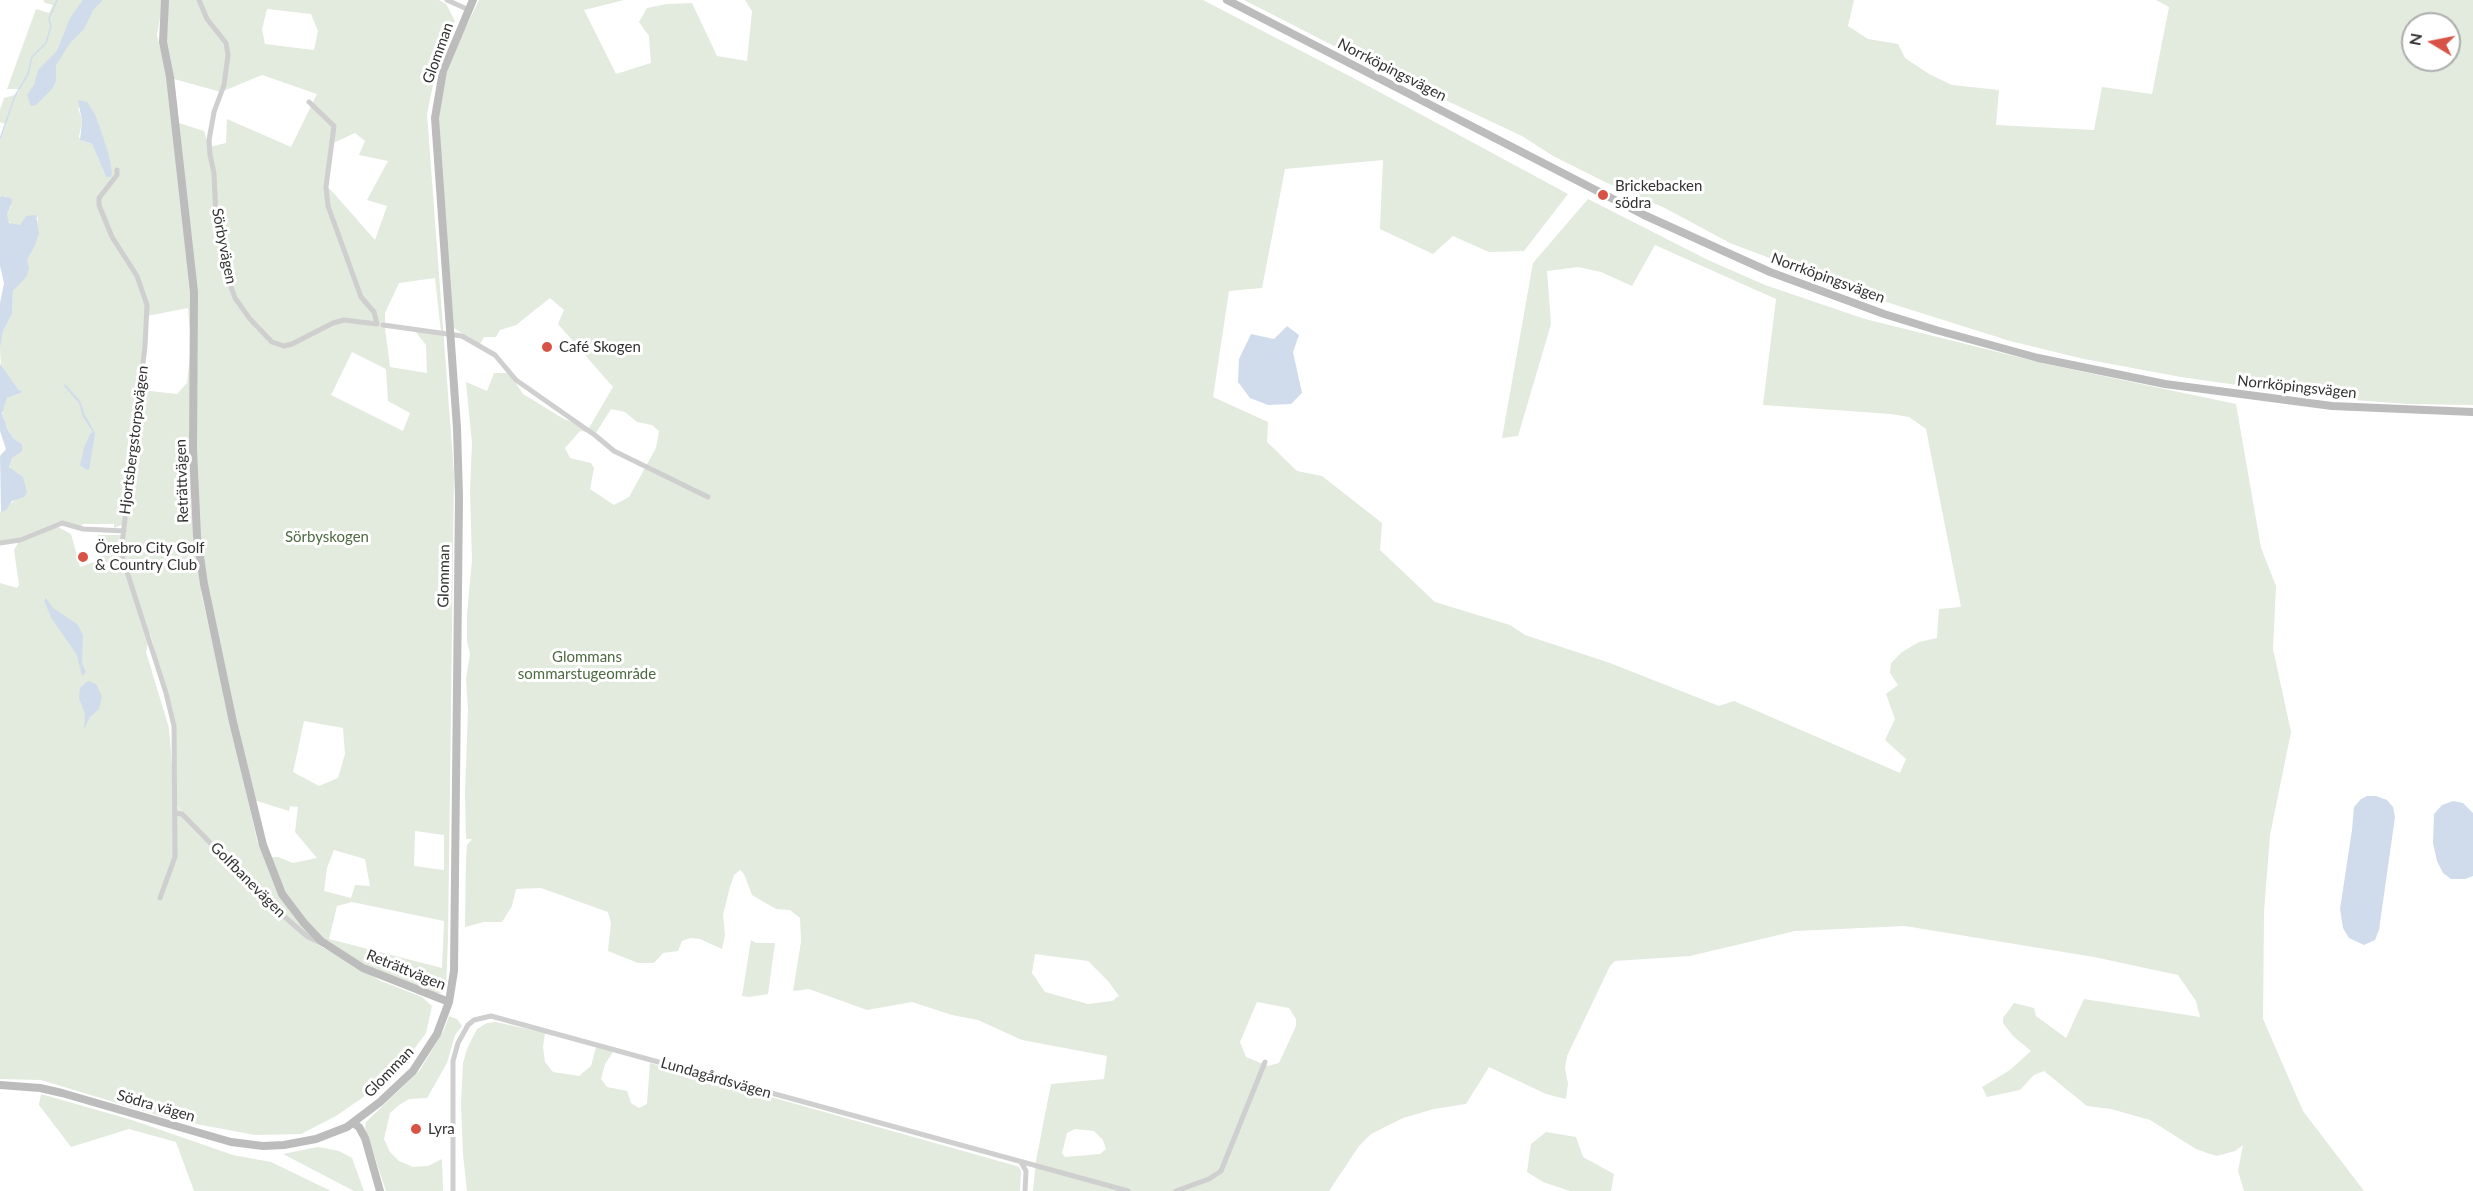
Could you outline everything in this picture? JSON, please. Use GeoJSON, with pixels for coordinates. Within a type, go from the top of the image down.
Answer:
{"type":"FeatureCollection","features":[{"type":"Feature","properties":{"kind":"main road","name":"Reträttvägen"},"geometry":{"type":"LineString","coordinates":[[165,0],[163,42],[170,77],[194,292],[195,503],[204,584],[233,722],[268,864],[291,908],[324,944],[378,975],[448,1002]]}},
{"type":"Feature","properties":{"kind":"main road","name":"Glomman"},"geometry":{"type":"LineString","coordinates":[[352,1123],[380,1102],[413,1071],[437,1034],[448,1002],[454,971],[459,497],[457,428],[435,118],[443,71],[473,0]]}},
{"type":"Feature","properties":{"kind":"main road","name":"Norrköpingsvägen"},"geometry":{"type":"LineString","coordinates":[[1227,0],[1633,210],[1752,264],[1884,314],[2038,358],[2156,383],[2331,405],[2473,412]]}},
{"type":"Feature","properties":{"kind":"main road","name":"Södra vägen"},"geometry":{"type":"LineString","coordinates":[[0,1085],[40,1088],[62,1093],[231,1142],[263,1146],[305,1141],[352,1123]]}},
{"type":"Feature","properties":{"kind":"main road"},"geometry":{"type":"LineString","coordinates":[[352,1123],[359,1127],[365,1138],[380,1191]]}},
{"type":"Feature","properties":{"kind":"street","name":"Sörbyvägen"},"geometry":{"type":"LineString","coordinates":[[199,0],[207,19],[226,43],[228,54],[224,86],[211,129],[210,155],[214,173],[216,218],[235,298],[250,319],[272,342],[282,345],[292,344],[333,323],[344,320],[462,336],[495,355],[516,380],[621,455],[708,497]]}},
{"type":"Feature","properties":{"kind":"street"},"geometry":{"type":"LineString","coordinates":[[447,0],[469,10]]}},
{"type":"Feature","properties":{"kind":"street"},"geometry":{"type":"LineString","coordinates":[[309,102],[334,126],[326,187],[328,206],[361,297],[374,312],[380,325]]}},
{"type":"Feature","properties":{"kind":"street","name":"Hjortsbergstorpsvägen"},"geometry":{"type":"LineString","coordinates":[[117,170],[117,175],[99,198],[99,205],[108,230],[137,276],[147,305],[123,560],[173,718],[175,857],[160,898]]}},
{"type":"Feature","properties":{"kind":"street"},"geometry":{"type":"LineString","coordinates":[[0,543],[20,540],[62,523],[83,529],[124,531]]}},
{"type":"Feature","properties":{"kind":"street","name":"Golfbanevägen"},"geometry":{"type":"LineString","coordinates":[[175,813],[182,814],[272,906],[308,936],[319,944],[324,944]]}},
{"type":"Feature","properties":{"kind":"street","name":"Lundagårdsvägen"},"geometry":{"type":"LineString","coordinates":[[453,1191],[453,1061],[458,1043],[468,1025],[474,1020],[491,1016],[1128,1191]]}},
{"type":"Feature","properties":{"kind":"street"},"geometry":{"type":"LineString","coordinates":[[1176,1191],[1209,1179],[1221,1171],[1265,1062]]}},
{"type":"Feature","properties":{"kind":"street"},"geometry":{"type":"LineString","coordinates":[[1020,1163],[1026,1171],[1025,1191]]}},
{"type":"Feature","properties":{"kind":"green space"},"geometry":{"type":"Polygon","coordinates":[[[43,0],[163,0],[157,35],[166,71],[192,281],[198,556],[202,597],[257,840],[278,894],[298,922],[317,940],[310,940],[381,981],[422,997],[432,1006],[426,1033],[406,1060],[372,1091],[336,1116],[301,1134],[255,1135],[170,1119],[41,1080],[0,1079],[0,583],[17,588],[19,585],[14,550],[19,541],[58,527],[71,534],[80,567],[94,562],[99,556],[95,544],[98,535],[125,535],[141,390],[177,394],[187,383],[191,346],[188,308],[147,316],[122,525],[114,528],[114,524],[83,524],[80,527],[60,521],[18,538],[0,541],[0,512],[15,500],[19,474],[11,470],[9,465],[12,458],[22,450],[22,444],[13,438],[5,424],[2,410],[7,398],[23,392],[1,367],[0,349],[3,331],[12,314],[13,291],[28,272],[27,260],[35,246],[38,217],[20,225],[13,225],[7,220],[11,206],[6,196],[0,197],[0,141],[6,124],[0,122],[0,110],[4,98],[18,94],[20,89],[7,89],[36,9],[49,13],[53,5],[43,0]],[[78,107],[82,121],[79,137],[82,141],[92,144],[106,177],[112,171],[96,116],[78,107]],[[150,633],[146,652],[169,728],[175,805],[185,815],[177,806],[174,718],[150,633]]]}},
{"type":"Feature","properties":{"kind":"green space","name":"Sörbyskogen"},"geometry":{"type":"Polygon","coordinates":[[[166,0],[439,0],[446,4],[455,21],[437,65],[427,114],[454,474],[448,940],[446,987],[441,993],[434,993],[392,979],[322,941],[303,919],[282,888],[269,857],[278,857],[293,863],[317,858],[295,832],[298,807],[290,806],[289,811],[254,800],[208,596],[196,482],[197,324],[164,9],[166,0]],[[267,9],[262,29],[265,44],[314,50],[318,31],[311,14],[267,9]],[[262,75],[221,92],[174,79],[179,123],[204,131],[209,147],[226,143],[227,119],[291,147],[317,94],[262,75]],[[355,133],[331,144],[325,187],[330,189],[375,240],[387,206],[367,200],[388,161],[359,155],[365,141],[355,133]],[[435,278],[399,283],[385,313],[390,367],[427,373],[426,345],[415,331],[441,332],[435,278]],[[352,352],[331,395],[403,431],[410,413],[388,401],[386,369],[352,352]],[[304,721],[293,772],[319,786],[338,778],[345,754],[343,728],[304,721]],[[415,831],[414,866],[444,870],[444,835],[415,831]],[[334,850],[327,868],[324,891],[351,898],[355,885],[370,886],[365,859],[334,850]],[[352,902],[337,906],[329,939],[442,968],[444,921],[352,902]]]}},
{"type":"Feature","properties":{"kind":"green space","name":"Glommans sommarstugeområde"},"geometry":{"type":"Polygon","coordinates":[[[479,0],[624,0],[584,10],[616,74],[651,63],[649,36],[639,22],[647,8],[667,4],[692,3],[717,56],[747,61],[752,11],[745,0],[1203,0],[1568,194],[1524,251],[1489,252],[1453,236],[1433,254],[1380,229],[1383,160],[1285,169],[1262,288],[1229,291],[1213,397],[1268,422],[1267,442],[1297,471],[1322,476],[1382,523],[1380,550],[1435,602],[1510,625],[1525,635],[1610,663],[1719,706],[1734,701],[1900,773],[1906,759],[1885,740],[1895,719],[1886,694],[1898,685],[1890,673],[1891,663],[1902,652],[1919,642],[1937,638],[1939,609],[1961,607],[1926,429],[1909,417],[1891,414],[1763,405],[1776,299],[1655,245],[1632,286],[1601,272],[1578,267],[1547,271],[1551,324],[1518,436],[1502,438],[1533,263],[1588,199],[1708,260],[1765,285],[1865,319],[2046,364],[2236,404],[2261,548],[2276,586],[2273,649],[2291,732],[2270,835],[2264,912],[2263,1019],[2303,1111],[2364,1191],[2244,1191],[2238,1171],[2243,1145],[2235,1151],[2217,1156],[2196,1149],[2150,1120],[2111,1109],[2087,1106],[2044,1071],[2034,1075],[2020,1090],[1987,1097],[1982,1087],[2010,1070],[2031,1051],[2013,1036],[2003,1023],[2003,1018],[2014,1003],[2034,1008],[2036,1016],[2066,1038],[2084,999],[2200,1017],[2196,1001],[2178,975],[2094,957],[1905,926],[1795,931],[1690,956],[1615,961],[1610,966],[1567,1056],[1566,1099],[1546,1094],[1489,1067],[1466,1104],[1434,1109],[1403,1118],[1371,1134],[1359,1146],[1329,1191],[1033,1191],[1036,1161],[1051,1084],[1104,1079],[1107,1056],[1022,1040],[978,1020],[952,1015],[912,1002],[867,1010],[809,989],[793,991],[801,942],[800,918],[790,910],[776,909],[752,895],[744,874],[740,870],[734,875],[723,915],[725,935],[722,949],[700,939],[690,938],[682,941],[678,951],[663,953],[654,963],[638,963],[608,951],[611,923],[608,912],[541,888],[516,889],[512,906],[502,922],[484,922],[465,927],[467,845],[472,839],[466,839],[465,793],[468,710],[466,679],[470,654],[467,641],[467,615],[472,560],[470,491],[472,443],[466,382],[487,391],[494,373],[509,373],[523,394],[564,419],[589,428],[613,387],[558,324],[564,310],[550,298],[516,325],[500,330],[496,337],[484,337],[480,344],[452,327],[438,111],[441,89],[450,60],[479,0]],[[611,409],[596,433],[580,431],[565,448],[570,458],[591,463],[594,468],[590,489],[614,505],[629,497],[656,448],[659,431],[652,425],[637,422],[625,412],[611,409]],[[1035,954],[1032,973],[1045,992],[1088,1004],[1112,1001],[1119,996],[1088,961],[1035,954]],[[1257,1002],[1240,1042],[1246,1057],[1268,1066],[1279,1063],[1296,1026],[1296,1019],[1289,1008],[1257,1002]],[[1075,1129],[1067,1133],[1062,1153],[1065,1157],[1100,1154],[1106,1149],[1103,1140],[1094,1131],[1075,1129]]]}},
{"type":"Feature","properties":{"kind":"green space"},"geometry":{"type":"Polygon","coordinates":[[[1244,0],[1854,0],[1848,26],[1868,39],[1898,44],[1905,58],[1929,74],[1952,85],[1999,90],[1996,125],[2094,130],[2102,87],[2152,94],[2169,7],[2156,0],[2473,0],[2473,405],[2407,404],[2328,398],[2181,377],[2084,359],[2010,341],[1880,300],[1730,243],[1663,207],[1553,156],[1522,136],[1373,66],[1244,0]]]}},
{"type":"Feature","properties":{"kind":"green space"},"geometry":{"type":"Polygon","coordinates":[[[751,940],[756,943],[775,943],[768,994],[749,997],[742,996],[751,940]]]}},
{"type":"Feature","properties":{"kind":"green space"},"geometry":{"type":"Polygon","coordinates":[[[449,1016],[457,1019],[462,1026],[455,1035],[447,1063],[427,1098],[409,1099],[390,1113],[384,1139],[390,1152],[399,1161],[413,1167],[428,1166],[442,1159],[443,1191],[386,1191],[365,1128],[366,1122],[420,1070],[444,1030],[449,1016]]]}},
{"type":"Feature","properties":{"kind":"green space"},"geometry":{"type":"Polygon","coordinates":[[[496,1022],[545,1033],[543,1047],[545,1062],[553,1072],[579,1076],[591,1066],[596,1047],[613,1052],[605,1064],[601,1079],[607,1087],[627,1091],[631,1103],[639,1108],[647,1104],[650,1063],[1019,1167],[1021,1171],[1020,1191],[467,1191],[461,1104],[463,1063],[477,1029],[487,1023],[496,1022]]]}},
{"type":"Feature","properties":{"kind":"green space"},"geometry":{"type":"Polygon","coordinates":[[[41,1094],[132,1120],[233,1155],[271,1162],[331,1191],[194,1191],[176,1142],[129,1129],[71,1147],[39,1105],[41,1094]]]}},
{"type":"Feature","properties":{"kind":"green space"},"geometry":{"type":"Polygon","coordinates":[[[1546,1132],[1576,1137],[1583,1157],[1614,1174],[1611,1191],[1570,1191],[1543,1182],[1527,1172],[1531,1144],[1546,1132]]]}},
{"type":"Feature","properties":{"kind":"green space"},"geometry":{"type":"Polygon","coordinates":[[[318,1147],[339,1151],[352,1158],[364,1191],[354,1191],[283,1154],[318,1147]]]}},
{"type":"Feature","properties":{"kind":"water"},"geometry":{"type":"Polygon","coordinates":[[[83,0],[103,0],[93,10],[84,29],[70,43],[56,65],[56,80],[53,88],[36,105],[31,106],[27,95],[34,85],[38,70],[57,51],[70,18],[83,0]]]}},
{"type":"Feature","properties":{"kind":"water"},"geometry":{"type":"Polygon","coordinates":[[[78,100],[87,102],[96,116],[108,152],[111,177],[106,177],[92,144],[80,140],[82,121],[78,100]]]}},
{"type":"Feature","properties":{"kind":"water"},"geometry":{"type":"Polygon","coordinates":[[[0,197],[11,198],[12,202],[7,215],[9,223],[20,225],[26,216],[36,215],[39,233],[27,260],[29,267],[27,276],[13,291],[12,314],[3,331],[0,349],[0,303],[4,283],[0,266],[0,197]]]}},
{"type":"Feature","properties":{"kind":"water"},"geometry":{"type":"Polygon","coordinates":[[[1287,326],[1299,335],[1293,352],[1302,393],[1291,404],[1268,405],[1250,398],[1238,382],[1239,359],[1251,334],[1274,339],[1287,326]]]}},
{"type":"Feature","properties":{"kind":"water"},"geometry":{"type":"Polygon","coordinates":[[[0,364],[18,389],[23,392],[7,398],[2,413],[13,438],[22,444],[22,451],[12,458],[9,467],[23,477],[27,492],[24,497],[12,501],[6,510],[1,512],[0,456],[6,449],[0,431],[0,364]]]}},
{"type":"Feature","properties":{"kind":"water"},"geometry":{"type":"Polygon","coordinates":[[[65,384],[80,401],[95,433],[89,470],[80,465],[84,448],[93,432],[83,417],[79,403],[64,386],[65,384]]]}},
{"type":"Feature","properties":{"kind":"water"},"geometry":{"type":"Polygon","coordinates":[[[46,598],[53,608],[77,624],[83,635],[82,663],[86,672],[82,676],[77,655],[52,619],[44,601],[46,598]]]}},
{"type":"Feature","properties":{"kind":"water"},"geometry":{"type":"Polygon","coordinates":[[[88,681],[96,684],[102,696],[99,709],[90,717],[84,729],[85,714],[79,698],[80,688],[88,681]]]}},
{"type":"Feature","properties":{"kind":"water"},"geometry":{"type":"Polygon","coordinates":[[[2367,796],[2387,800],[2393,807],[2395,817],[2379,930],[2375,940],[2364,945],[2349,938],[2343,928],[2340,909],[2354,807],[2367,796]]]}},
{"type":"Feature","properties":{"kind":"water"},"geometry":{"type":"Polygon","coordinates":[[[2453,801],[2463,803],[2473,813],[2473,876],[2465,879],[2451,879],[2443,873],[2437,861],[2433,843],[2434,814],[2442,805],[2453,801]]]}},
{"type":"Feature","properties":{"kind":"waterway"},"geometry":{"type":"LineString","coordinates":[[0,139],[15,96],[28,74],[32,57],[46,43],[51,26],[49,19],[57,0]]}},
{"type":"Feature","properties":{"kind":"place","name":"Brickebacken södra"},"geometry":{"type":"Point","coordinates":[1603,195]}},
{"type":"Feature","properties":{"kind":"place","name":"Café Skogen"},"geometry":{"type":"Point","coordinates":[547,347]}},
{"type":"Feature","properties":{"kind":"place","name":"Örebro City Golf & Country Club"},"geometry":{"type":"Point","coordinates":[83,557]}},
{"type":"Feature","properties":{"kind":"place","name":"Lyra"},"geometry":{"type":"Point","coordinates":[416,1129]}}]}
